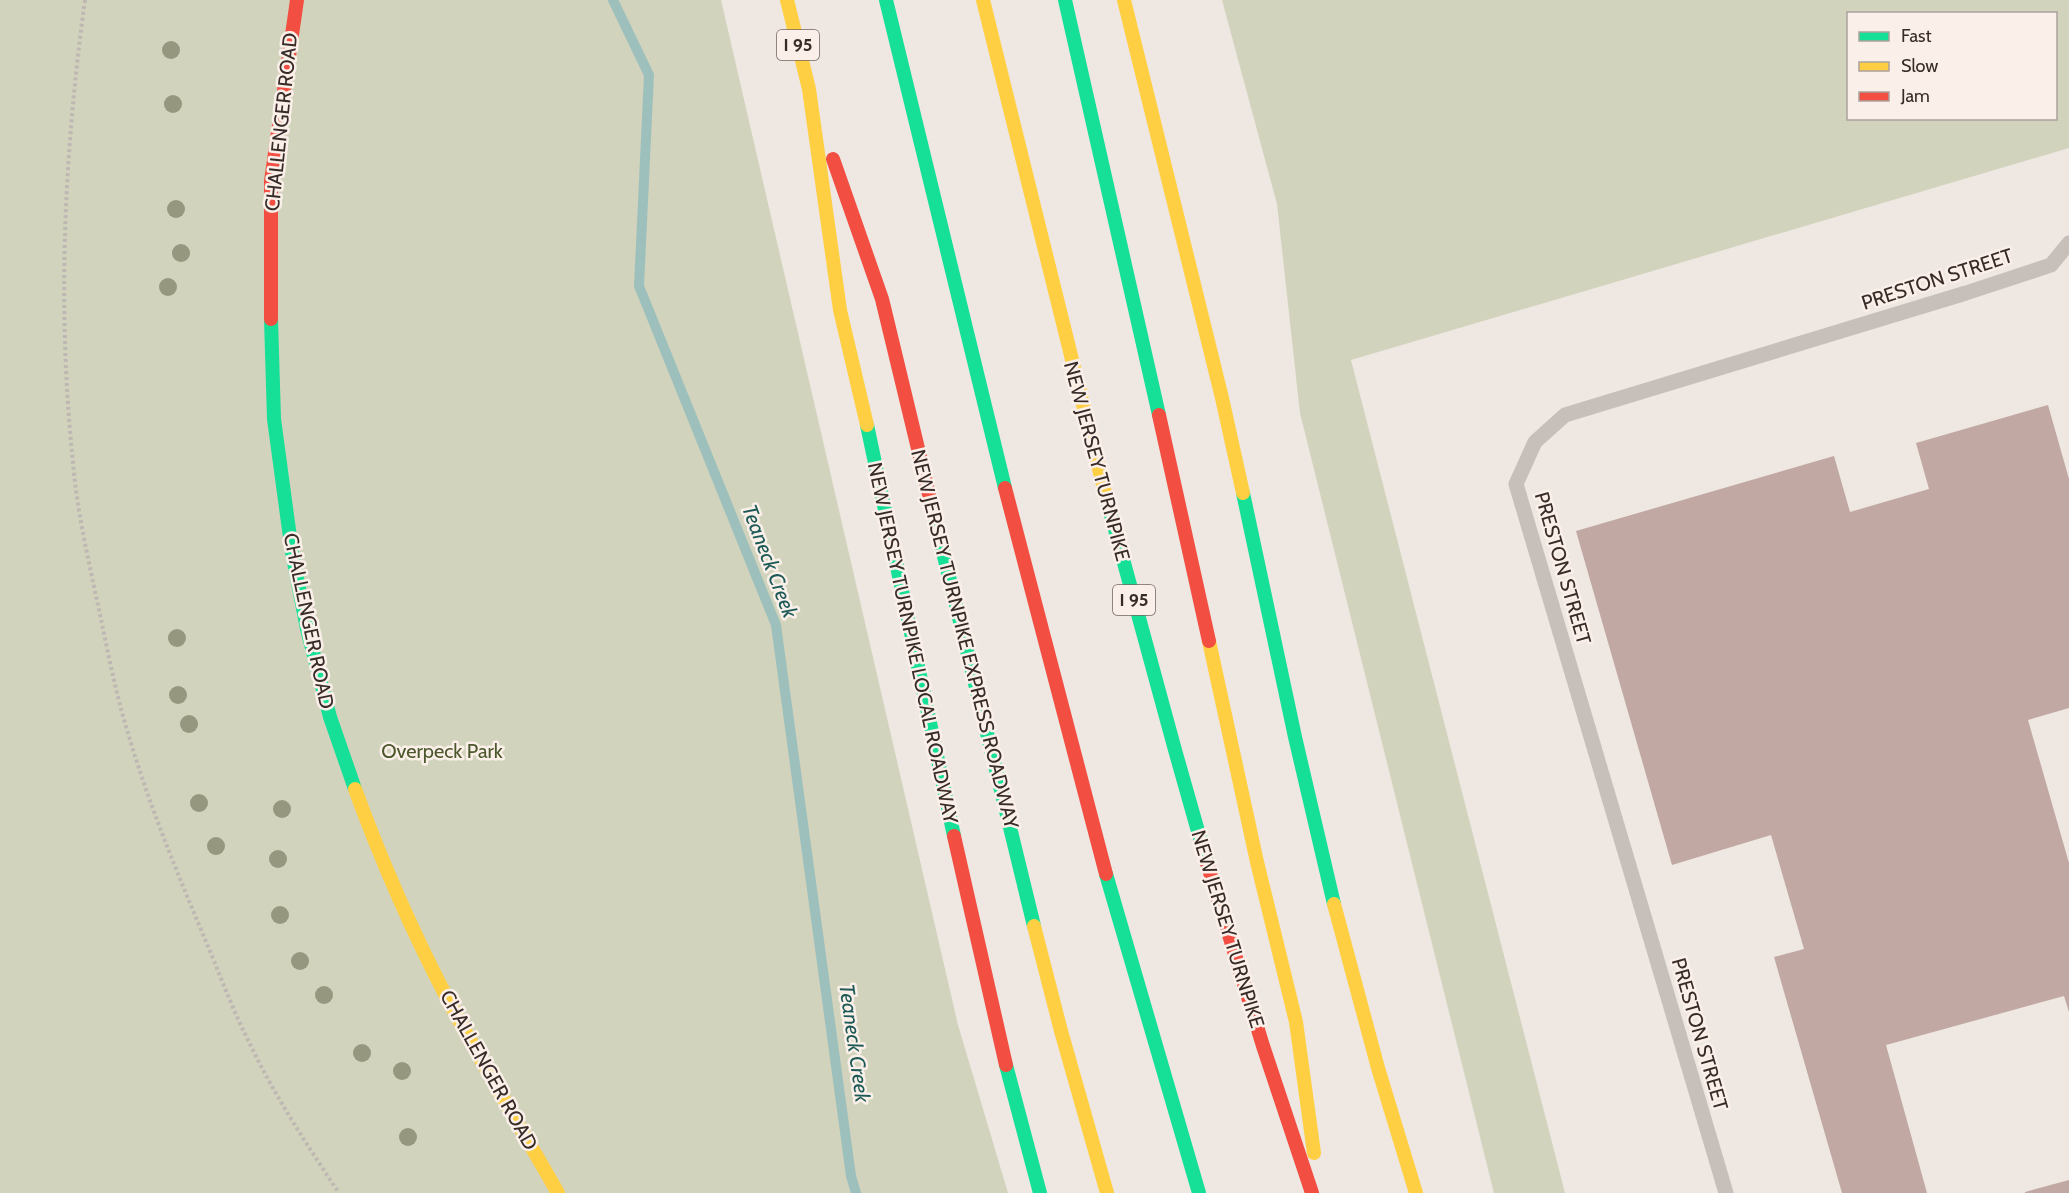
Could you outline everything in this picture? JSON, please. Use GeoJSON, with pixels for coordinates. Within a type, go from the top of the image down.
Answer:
{"type":"FeatureCollection","features":[{"type":"Feature","properties":{"kind":"main road","name":"CHALLENGER ROAD"},"geometry":{"type":"LineString","coordinates":[[297,0],[271,181],[270,273],[274,419],[292,552],[307,629],[330,717],[349,772],[371,832],[409,920],[447,998],[558,1193]]}},
{"type":"Feature","properties":{"kind":"main road","name":"I 95"},"geometry":{"type":"LineString","coordinates":[[787,0],[809,89]]}},
{"type":"Feature","properties":{"kind":"main road"},"geometry":{"type":"LineString","coordinates":[[886,0],[983,395],[1083,783],[1138,986],[1199,1193]]}},
{"type":"Feature","properties":{"kind":"main road","name":"NEW JERSEY TURNPIKE"},"geometry":{"type":"LineString","coordinates":[[983,0],[1085,418],[1159,693],[1211,877],[1312,1193]]}},
{"type":"Feature","properties":{"kind":"main road"},"geometry":{"type":"LineString","coordinates":[[1065,0],[1260,872],[1296,1022],[1320,1193]]}},
{"type":"Feature","properties":{"kind":"main road"},"geometry":{"type":"LineString","coordinates":[[1124,0],[1222,398],[1326,872],[1378,1068],[1416,1193]]}},
{"type":"Feature","properties":{"kind":"main road","name":"NEW JERSEY TURNPIKE LOCAL ROADWAY"},"geometry":{"type":"LineString","coordinates":[[809,89],[840,310],[883,498],[972,920],[1011,1086],[1040,1193]]}},
{"type":"Feature","properties":{"kind":"main road","name":"NEW JERSEY TURNPIKE EXPRESS ROADWAY"},"geometry":{"type":"LineString","coordinates":[[809,89],[882,299],[1024,884],[1061,1031],[1107,1193]]}},
{"type":"Feature","properties":{"kind":"lane","name":"PRESTON STREET"},"geometry":{"type":"LineString","coordinates":[[1726,1193],[1516,484],[1534,442],[1565,415],[1966,294],[2051,265],[2069,243]]}},
{"type":"Feature","properties":{"kind":"path"},"geometry":{"type":"LineString","coordinates":[[85,0],[72,108],[66,197],[64,360],[73,465],[85,545],[103,631],[127,731],[153,810],[208,948],[249,1043],[339,1193]]}},
{"type":"Feature","properties":{"kind":"green space","name":"Overpeck Park"},"geometry":{"type":"Polygon","coordinates":[[[0,0],[721,0],[958,1025],[1008,1193],[0,1193],[0,0]]]}},
{"type":"Feature","properties":{"kind":"green space"},"geometry":{"type":"Polygon","coordinates":[[[1222,0],[2069,0],[2069,148],[1351,360],[1565,1193],[1494,1193],[1300,413],[1277,204],[1222,0]]]}},
{"type":"Feature","properties":{"kind":"building"},"geometry":{"type":"Polygon","coordinates":[[[2048,405],[2069,479],[2069,708],[2028,720],[2069,863],[2069,1012],[2064,996],[1886,1045],[1927,1193],[1842,1193],[1774,957],[1804,949],[1771,835],[1672,865],[1576,531],[1834,456],[1850,512],[1929,489],[1916,443],[2048,405]]]}},
{"type":"Feature","properties":{"kind":"building"},"geometry":{"type":"Polygon","coordinates":[[[2069,1180],[2069,1193],[2025,1193],[2025,1192],[2069,1180]]]}},
{"type":"Feature","properties":{"kind":"waterway","name":"Teaneck Creek"},"geometry":{"type":"LineString","coordinates":[[613,0],[649,75],[639,286],[776,625],[851,1176],[856,1193]]}},
{"type":"Feature","properties":{"kind":"traffic: fast"},"geometry":{"type":"LineString","coordinates":[[886,0],[1005,488]]}},
{"type":"Feature","properties":{"kind":"traffic: fast"},"geometry":{"type":"LineString","coordinates":[[1065,0],[1159,415]]}},
{"type":"Feature","properties":{"kind":"traffic: fast"},"geometry":{"type":"LineString","coordinates":[[271,319],[274,419],[292,552],[307,629],[330,717],[355,789]]}},
{"type":"Feature","properties":{"kind":"traffic: fast"},"geometry":{"type":"LineString","coordinates":[[867,425],[954,836]]}},
{"type":"Feature","properties":{"kind":"traffic: fast"},"geometry":{"type":"LineString","coordinates":[[1105,493],[1207,863]]}},
{"type":"Feature","properties":{"kind":"traffic: fast"},"geometry":{"type":"LineString","coordinates":[[1243,493],[1295,737],[1334,904]]}},
{"type":"Feature","properties":{"kind":"traffic: fast"},"geometry":{"type":"LineString","coordinates":[[934,515],[1034,926]]}},
{"type":"Feature","properties":{"kind":"traffic: fast"},"geometry":{"type":"LineString","coordinates":[[1106,874],[1199,1193]]}},
{"type":"Feature","properties":{"kind":"traffic: fast"},"geometry":{"type":"LineString","coordinates":[[1006,1065],[1040,1193]]}},
{"type":"Feature","properties":{"kind":"traffic: slow"},"geometry":{"type":"LineString","coordinates":[[787,0],[809,89],[840,310],[867,425]]}},
{"type":"Feature","properties":{"kind":"traffic: slow"},"geometry":{"type":"LineString","coordinates":[[983,0],[1105,493]]}},
{"type":"Feature","properties":{"kind":"traffic: slow"},"geometry":{"type":"LineString","coordinates":[[1124,0],[1222,398],[1243,493]]}},
{"type":"Feature","properties":{"kind":"traffic: slow"},"geometry":{"type":"LineString","coordinates":[[1209,641],[1257,862],[1296,1022],[1314,1153]]}},
{"type":"Feature","properties":{"kind":"traffic: slow"},"geometry":{"type":"LineString","coordinates":[[355,789],[375,842],[434,973],[558,1193]]}},
{"type":"Feature","properties":{"kind":"traffic: slow"},"geometry":{"type":"LineString","coordinates":[[1334,904],[1378,1068],[1416,1193]]}},
{"type":"Feature","properties":{"kind":"traffic: slow"},"geometry":{"type":"LineString","coordinates":[[1034,926],[1107,1193]]}},
{"type":"Feature","properties":{"kind":"traffic: jam"},"geometry":{"type":"LineString","coordinates":[[271,319],[271,181],[297,0]]}},
{"type":"Feature","properties":{"kind":"traffic: jam"},"geometry":{"type":"LineString","coordinates":[[833,159],[882,299],[934,515]]}},
{"type":"Feature","properties":{"kind":"traffic: jam"},"geometry":{"type":"LineString","coordinates":[[1159,415],[1209,641]]}},
{"type":"Feature","properties":{"kind":"traffic: jam"},"geometry":{"type":"LineString","coordinates":[[1005,488],[1106,874]]}},
{"type":"Feature","properties":{"kind":"traffic: jam"},"geometry":{"type":"LineString","coordinates":[[954,836],[1006,1065]]}},
{"type":"Feature","properties":{"kind":"traffic: jam"},"geometry":{"type":"LineString","coordinates":[[1207,863],[1263,1046],[1312,1193]]}}]}
